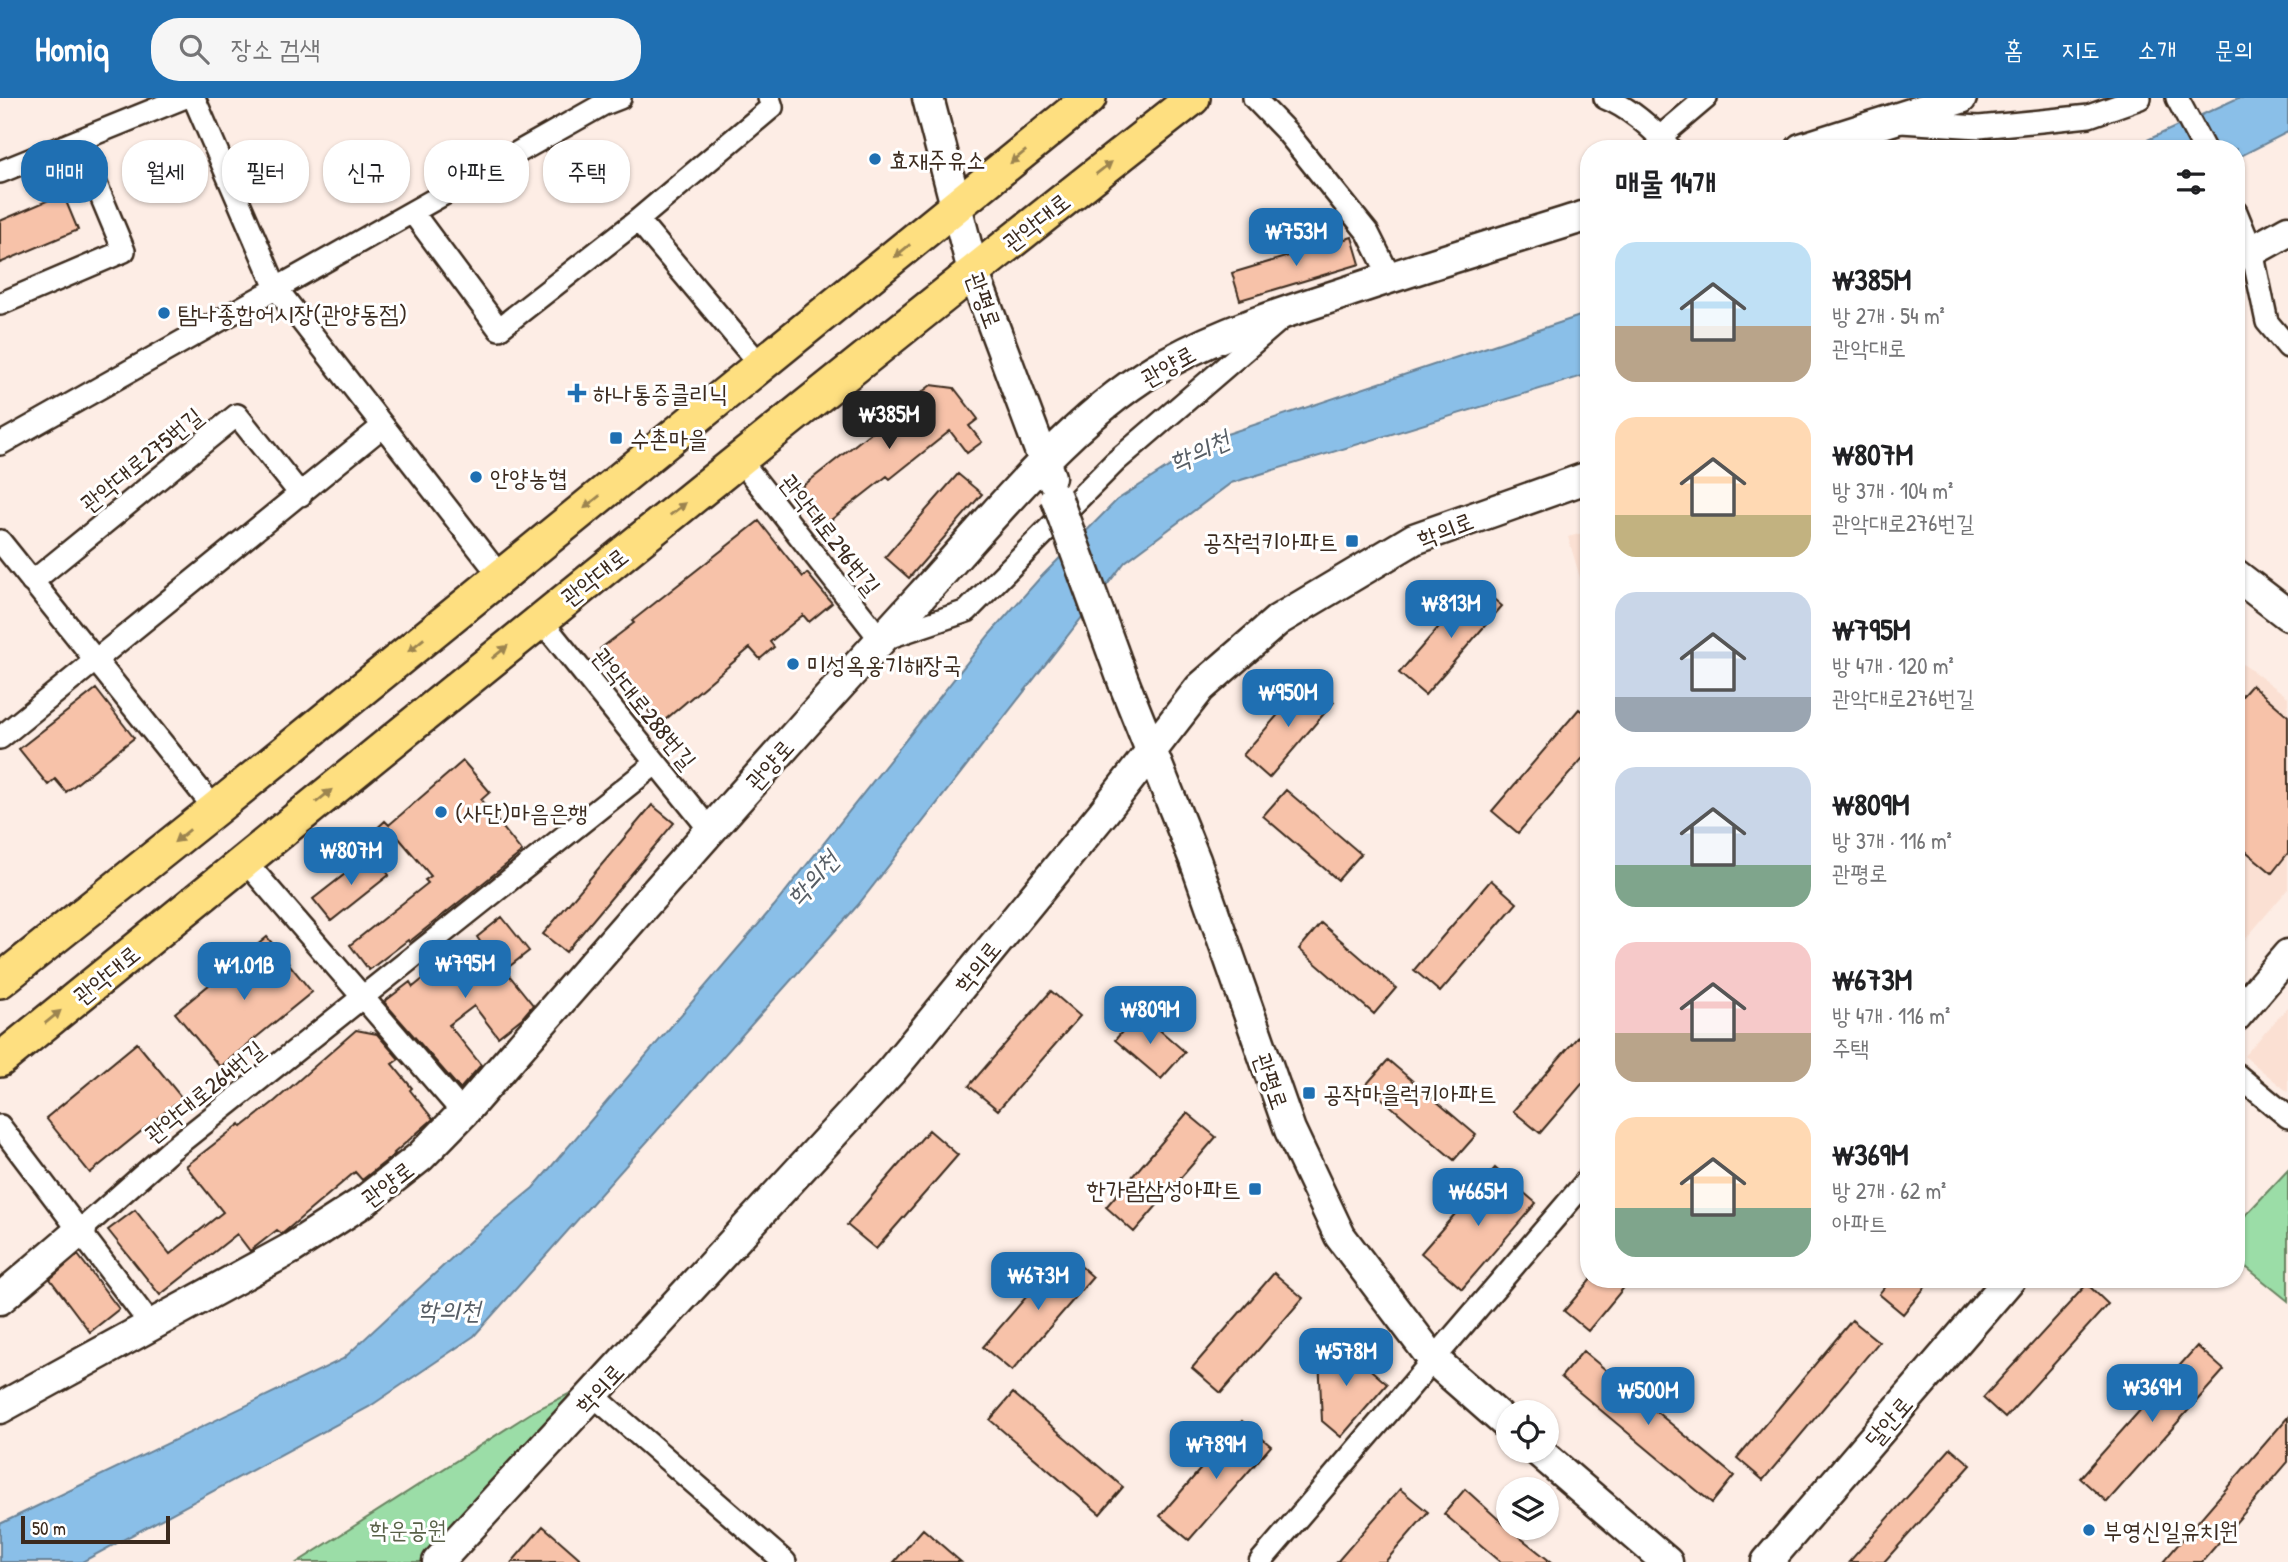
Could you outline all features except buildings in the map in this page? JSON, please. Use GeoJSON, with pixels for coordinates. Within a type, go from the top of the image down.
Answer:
{"type":"FeatureCollection","features":[{"type":"Feature","properties":{"kind":"main road"},"geometry":{"type":"LineString","coordinates":[[0,981],[1089,98]]}},
{"type":"Feature","properties":{"kind":"main road","name":"관악대로"},"geometry":{"type":"LineString","coordinates":[[0,1060],[540,619],[1193,98]]}},
{"type":"Feature","properties":{"kind":"street"},"geometry":{"type":"LineString","coordinates":[[80,140],[183,98]]}},
{"type":"Feature","properties":{"kind":"street"},"geometry":{"type":"LineString","coordinates":[[194,98],[276,288],[500,576]]}},
{"type":"Feature","properties":{"kind":"street"},"geometry":{"type":"LineString","coordinates":[[413,212],[499,330],[638,220],[772,107],[769,98]]}},
{"type":"Feature","properties":{"kind":"street","name":"관평로"},"geometry":{"type":"LineString","coordinates":[[928,98],[973,271],[1045,461],[1124,683],[1195,860],[1295,1142],[1340,1236],[1433,1359],[1496,1414]]}},
{"type":"Feature","properties":{"kind":"street"},"geometry":{"type":"LineString","coordinates":[[1254,98],[1286,131],[1368,233],[1390,277]]}},
{"type":"Feature","properties":{"kind":"street"},"geometry":{"type":"LineString","coordinates":[[1605,98],[1619,103],[1662,140]]}},
{"type":"Feature","properties":{"kind":"street"},"geometry":{"type":"LineString","coordinates":[[1669,140],[1706,98]]}},
{"type":"Feature","properties":{"kind":"street"},"geometry":{"type":"LineString","coordinates":[[1830,140],[1961,98]]}},
{"type":"Feature","properties":{"kind":"street"},"geometry":{"type":"LineString","coordinates":[[1892,121],[1979,127],[2004,125],[2089,116],[2140,98]]}},
{"type":"Feature","properties":{"kind":"street"},"geometry":{"type":"LineString","coordinates":[[2177,98],[2199,140]]}},
{"type":"Feature","properties":{"kind":"street"},"geometry":{"type":"LineString","coordinates":[[0,444],[607,101]]}},
{"type":"Feature","properties":{"kind":"street"},"geometry":{"type":"LineString","coordinates":[[0,172],[21,164]]}},
{"type":"Feature","properties":{"kind":"street"},"geometry":{"type":"LineString","coordinates":[[0,304],[124,251],[104,203]]}},
{"type":"Feature","properties":{"kind":"street","name":"관양로"},"geometry":{"type":"LineString","coordinates":[[0,1408],[292,1248],[363,1202],[420,1157],[463,1113],[710,830],[881,640],[1045,461],[1110,400],[1166,363],[1219,338],[1291,310],[1580,218]]}},
{"type":"Feature","properties":{"kind":"street"},"geometry":{"type":"LineString","coordinates":[[638,220],[761,366]]}},
{"type":"Feature","properties":{"kind":"street"},"geometry":{"type":"LineString","coordinates":[[2245,236],[2288,231]]}},
{"type":"Feature","properties":{"kind":"street"},"geometry":{"type":"LineString","coordinates":[[2245,246],[2267,322],[2288,347]]}},
{"type":"Feature","properties":{"kind":"street"},"geometry":{"type":"LineString","coordinates":[[881,640],[967,611],[1115,461],[1291,310]]}},
{"type":"Feature","properties":{"kind":"street","name":"관악대로275번길"},"geometry":{"type":"LineString","coordinates":[[32,582],[237,415],[301,495]]}},
{"type":"Feature","properties":{"kind":"street"},"geometry":{"type":"LineString","coordinates":[[0,738],[383,426]]}},
{"type":"Feature","properties":{"kind":"street","name":"관악대로296번길"},"geometry":{"type":"LineString","coordinates":[[740,460],[881,640]]}},
{"type":"Feature","properties":{"kind":"street","name":"학의로"},"geometry":{"type":"LineString","coordinates":[[438,1562],[891,1071],[1200,688],[1278,620],[1414,539],[1580,480]]}},
{"type":"Feature","properties":{"kind":"street"},"geometry":{"type":"LineString","coordinates":[[0,541],[215,809]]}},
{"type":"Feature","properties":{"kind":"street"},"geometry":{"type":"LineString","coordinates":[[2245,582],[2288,615]]}},
{"type":"Feature","properties":{"kind":"street","name":"관악대로288번길"},"geometry":{"type":"LineString","coordinates":[[540,619],[710,830]]}},
{"type":"Feature","properties":{"kind":"street","name":"관악대로264번길"},"geometry":{"type":"LineString","coordinates":[[81,1230],[172,1149],[655,764]]}},
{"type":"Feature","properties":{"kind":"street"},"geometry":{"type":"LineString","coordinates":[[245,861],[463,1113]]}},
{"type":"Feature","properties":{"kind":"street"},"geometry":{"type":"LineString","coordinates":[[2245,1006],[2288,956]]}},
{"type":"Feature","properties":{"kind":"street"},"geometry":{"type":"LineString","coordinates":[[2245,1081],[2288,1117]]}},
{"type":"Feature","properties":{"kind":"street"},"geometry":{"type":"LineString","coordinates":[[0,1126],[151,1325]]}},
{"type":"Feature","properties":{"kind":"street"},"geometry":{"type":"LineString","coordinates":[[1260,1562],[1580,1188]]}},
{"type":"Feature","properties":{"kind":"street"},"geometry":{"type":"LineString","coordinates":[[0,1299],[81,1230]]}},
{"type":"Feature","properties":{"kind":"street","name":"달안로"},"geometry":{"type":"LineString","coordinates":[[1767,1562],[2002,1288]]}},
{"type":"Feature","properties":{"kind":"street"},"geometry":{"type":"LineString","coordinates":[[593,1395],[785,1562]]}},
{"type":"Feature","properties":{"kind":"street"},"geometry":{"type":"LineString","coordinates":[[1552,1463],[1667,1562]]}},
{"type":"Feature","properties":{"kind":"shaded area"},"geometry":{"type":"Polygon","coordinates":[[[1580,534],[1580,578],[1568,537],[1580,534]]]}},
{"type":"Feature","properties":{"kind":"shaded area"},"geometry":{"type":"Polygon","coordinates":[[[2245,666],[2288,697],[2288,889],[2245,940],[2245,666]]]}},
{"type":"Feature","properties":{"kind":"shaded area"},"geometry":{"type":"Polygon","coordinates":[[[2288,1007],[2288,1092],[2245,1055],[2288,1007]]]}},
{"type":"Feature","properties":{"kind":"green space"},"geometry":{"type":"Polygon","coordinates":[[[2288,1170],[2288,1301],[2245,1266],[2245,1216],[2288,1170]]]}},
{"type":"Feature","properties":{"kind":"green space","name":"학운공원"},"geometry":{"type":"Polygon","coordinates":[[[583,1387],[421,1562],[298,1562],[534,1411],[583,1387]]]}},
{"type":"Feature","properties":{"kind":"water"},"geometry":{"type":"Polygon","coordinates":[[[2238,98],[2288,98],[2288,132],[2245,154],[2245,140],[2147,140],[2238,98]]]}},
{"type":"Feature","properties":{"kind":"water","name":"학의천"},"geometry":{"type":"Polygon","coordinates":[[[1580,316],[1580,377],[1231,483],[1125,562],[858,905],[474,1336],[369,1407],[82,1562],[0,1562],[0,1524],[343,1359],[483,1229],[533,1188],[774,906],[989,635],[1039,579],[1117,500],[1212,439],[1580,316]]]}},
{"type":"Feature","properties":{"kind":"place","name":"효재주유소"},"geometry":{"type":"Point","coordinates":[875,159]}},
{"type":"Feature","properties":{"kind":"place","name":"탐나종합어시장(관양동점)"},"geometry":{"type":"Point","coordinates":[164,313]}},
{"type":"Feature","properties":{"kind":"place","name":"하나통증클리닉"},"geometry":{"type":"Point","coordinates":[577,393]}},
{"type":"Feature","properties":{"kind":"place","name":"수촌마을"},"geometry":{"type":"Point","coordinates":[616,438]}},
{"type":"Feature","properties":{"kind":"place","name":"안양농협"},"geometry":{"type":"Point","coordinates":[476,477]}},
{"type":"Feature","properties":{"kind":"place","name":"공작럭키아파트"},"geometry":{"type":"Point","coordinates":[1352,541]}},
{"type":"Feature","properties":{"kind":"place","name":"미성옥옹기해장국"},"geometry":{"type":"Point","coordinates":[793,664]}},
{"type":"Feature","properties":{"kind":"place","name":"(사단)마음은행"},"geometry":{"type":"Point","coordinates":[441,812]}},
{"type":"Feature","properties":{"kind":"place","name":"공작마을럭키아파트"},"geometry":{"type":"Point","coordinates":[1309,1093]}},
{"type":"Feature","properties":{"kind":"place","name":"한가람삼성아파트"},"geometry":{"type":"Point","coordinates":[1255,1189]}},
{"type":"Feature","properties":{"kind":"place","name":"부영신일유치원"},"geometry":{"type":"Point","coordinates":[2089,1530]}}]}
